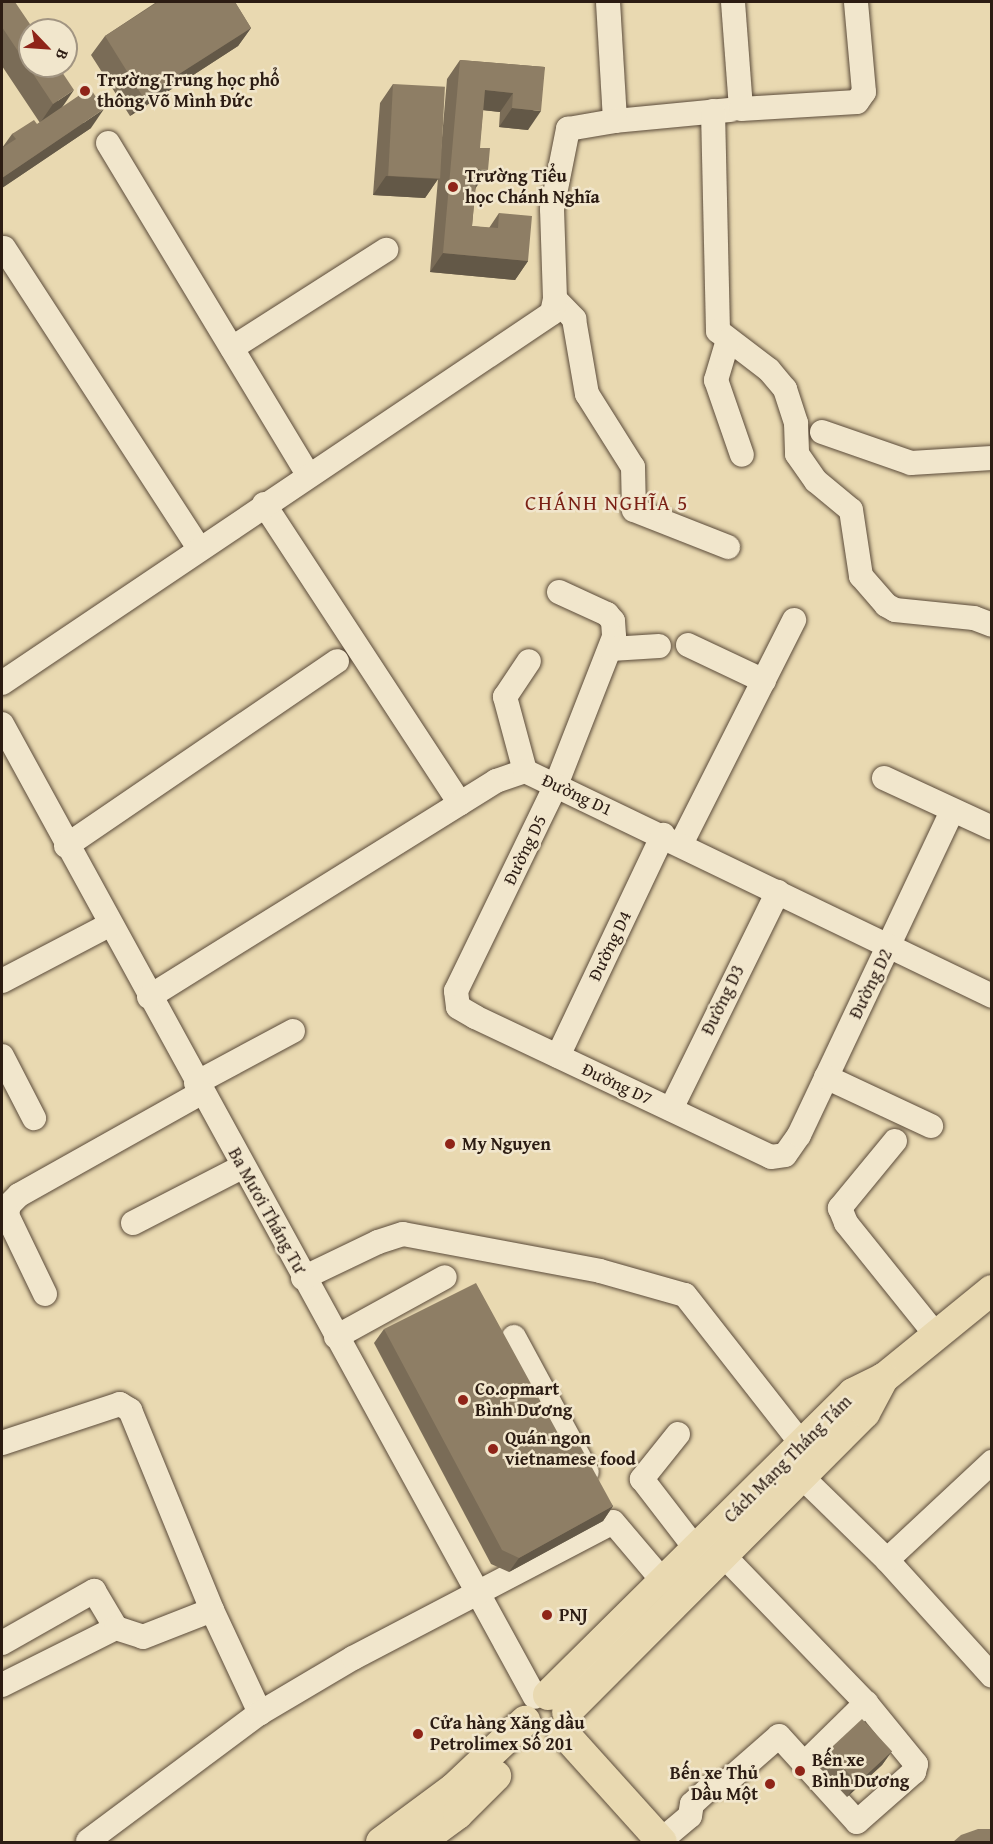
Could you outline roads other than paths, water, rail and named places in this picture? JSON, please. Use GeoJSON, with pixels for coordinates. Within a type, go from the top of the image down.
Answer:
{"type":"FeatureCollection","features":[{"type":"Feature","properties":{"kind":"main road"},"geometry":{"type":"LineString","coordinates":[[884,1378],[992,1290]]}},
{"type":"Feature","properties":{"kind":"main road","name":"Cách Mạng Tháng Tám"},"geometry":{"type":"LineString","coordinates":[[420,1842],[458,1814],[663,1581],[710,1552],[802,1443],[853,1394],[884,1378]]}},
{"type":"Feature","properties":{"kind":"main road","name":"Cách Mạng Tháng Tám"},"geometry":{"type":"LineString","coordinates":[[381,1842],[546,1715],[710,1552],[801,1476],[865,1413],[884,1378]]}},
{"type":"Feature","properties":{"kind":"main road","name":"Ba Mươi Tháng Tư"},"geometry":{"type":"LineString","coordinates":[[546,1715],[661,1842]]}},
{"type":"Feature","properties":{"kind":"street"},"geometry":{"type":"LineString","coordinates":[[608,2],[615,121]]}},
{"type":"Feature","properties":{"kind":"street"},"geometry":{"type":"LineString","coordinates":[[733,2],[741,109]]}},
{"type":"Feature","properties":{"kind":"street"},"geometry":{"type":"LineString","coordinates":[[2,683],[308,474],[552,313],[555,298],[552,209],[568,129],[615,121],[713,111],[857,102],[864,92],[856,2]]}},
{"type":"Feature","properties":{"kind":"street"},"geometry":{"type":"LineString","coordinates":[[713,111],[718,331],[769,370],[785,389],[796,423],[797,454],[816,482],[851,510],[861,576],[886,605],[895,610],[974,618],[992,625]]}},
{"type":"Feature","properties":{"kind":"street"},"geometry":{"type":"LineString","coordinates":[[108,143],[308,474]]}},
{"type":"Feature","properties":{"kind":"street"},"geometry":{"type":"LineString","coordinates":[[4,248],[199,548]]}},
{"type":"Feature","properties":{"kind":"street"},"geometry":{"type":"LineString","coordinates":[[232,348],[386,250]]}},
{"type":"Feature","properties":{"kind":"street"},"geometry":{"type":"LineString","coordinates":[[555,298],[574,319],[587,394],[633,467],[634,510],[728,547]]}},
{"type":"Feature","properties":{"kind":"street"},"geometry":{"type":"LineString","coordinates":[[728,340],[716,380],[742,455]]}},
{"type":"Feature","properties":{"kind":"street"},"geometry":{"type":"LineString","coordinates":[[822,432],[911,464],[992,458]]}},
{"type":"Feature","properties":{"kind":"street"},"geometry":{"type":"LineString","coordinates":[[264,504],[460,803]]}},
{"type":"Feature","properties":{"kind":"street","name":"Đường D5"},"geometry":{"type":"LineString","coordinates":[[456,1000],[456,991],[556,785],[611,649],[614,628],[607,614],[559,592]]}},
{"type":"Feature","properties":{"kind":"street","name":"Đường D4"},"geometry":{"type":"LineString","coordinates":[[558,1056],[672,840],[764,681],[794,621]]}},
{"type":"Feature","properties":{"kind":"street"},"geometry":{"type":"LineString","coordinates":[[688,645],[764,681]]}},
{"type":"Feature","properties":{"kind":"street"},"geometry":{"type":"LineString","coordinates":[[611,649],[659,646]]}},
{"type":"Feature","properties":{"kind":"street"},"geometry":{"type":"LineString","coordinates":[[66,846],[338,661]]}},
{"type":"Feature","properties":{"kind":"street"},"geometry":{"type":"LineString","coordinates":[[525,771],[505,697],[529,661]]}},
{"type":"Feature","properties":{"kind":"street","name":"Ba Mươi Tháng Tư"},"geometry":{"type":"LineString","coordinates":[[2,724],[198,1088],[546,1715]]}},
{"type":"Feature","properties":{"kind":"street","name":"Đường D1"},"geometry":{"type":"LineString","coordinates":[[149,997],[496,781],[525,771],[992,996]]}},
{"type":"Feature","properties":{"kind":"street"},"geometry":{"type":"LineString","coordinates":[[884,777],[992,828]]}},
{"type":"Feature","properties":{"kind":"street","name":"Đường D2"},"geometry":{"type":"LineString","coordinates":[[785,1155],[826,1077],[952,811]]}},
{"type":"Feature","properties":{"kind":"street","name":"Đường D3"},"geometry":{"type":"LineString","coordinates":[[670,1109],[777,892]]}},
{"type":"Feature","properties":{"kind":"street"},"geometry":{"type":"LineString","coordinates":[[2,981],[109,925]]}},
{"type":"Feature","properties":{"kind":"street","name":"Đường D7"},"geometry":{"type":"LineString","coordinates":[[456,1000],[458,1007],[475,1017],[771,1157],[785,1155]]}},
{"type":"Feature","properties":{"kind":"street"},"geometry":{"type":"LineString","coordinates":[[45,1294],[7,1215],[9,1205],[19,1195],[293,1031]]}},
{"type":"Feature","properties":{"kind":"street"},"geometry":{"type":"LineString","coordinates":[[2,1056],[34,1119]]}},
{"type":"Feature","properties":{"kind":"street"},"geometry":{"type":"LineString","coordinates":[[826,1077],[931,1126]]}},
{"type":"Feature","properties":{"kind":"street"},"geometry":{"type":"LineString","coordinates":[[895,1141],[874,1171],[843,1202],[842,1215],[936,1335]]}},
{"type":"Feature","properties":{"kind":"street"},"geometry":{"type":"LineString","coordinates":[[134,1223],[242,1167]]}},
{"type":"Feature","properties":{"kind":"street"},"geometry":{"type":"LineString","coordinates":[[303,1278],[378,1242],[403,1234],[600,1271],[685,1295],[802,1443]]}},
{"type":"Feature","properties":{"kind":"street"},"geometry":{"type":"LineString","coordinates":[[336,1337],[446,1277]]}},
{"type":"Feature","properties":{"kind":"street"},"geometry":{"type":"LineString","coordinates":[[514,1337],[604,1505],[663,1581]]}},
{"type":"Feature","properties":{"kind":"street"},"geometry":{"type":"LineString","coordinates":[[2,1443],[120,1404],[130,1410],[212,1610],[260,1713]]}},
{"type":"Feature","properties":{"kind":"street"},"geometry":{"type":"LineString","coordinates":[[661,1842],[690,1816],[704,1816],[724,1797],[723,1785],[779,1736],[857,1822],[914,1772],[916,1764],[866,1703],[710,1552],[642,1479],[678,1434]]}},
{"type":"Feature","properties":{"kind":"street"},"geometry":{"type":"LineString","coordinates":[[887,1560],[992,1462]]}},
{"type":"Feature","properties":{"kind":"street"},"geometry":{"type":"LineString","coordinates":[[801,1476],[887,1560],[992,1676]]}},
{"type":"Feature","properties":{"kind":"street"},"geometry":{"type":"LineString","coordinates":[[88,1841],[260,1713],[353,1658],[479,1595],[604,1505]]}},
{"type":"Feature","properties":{"kind":"street"},"geometry":{"type":"LineString","coordinates":[[2,1644],[94,1591],[116,1628],[143,1637],[212,1610]]}},
{"type":"Feature","properties":{"kind":"street"},"geometry":{"type":"LineString","coordinates":[[2,1685],[116,1628]]}},
{"type":"Feature","properties":{"kind":"street"},"geometry":{"type":"LineString","coordinates":[[805,1763],[866,1703]]}},
{"type":"Feature","properties":{"kind":"place","name":"Trường Trung học phổ thông Võ Mình Đức"},"geometry":{"type":"Point","coordinates":[85,91]}},
{"type":"Feature","properties":{"kind":"place","name":"Trường Tiểu học Chánh Nghĩa"},"geometry":{"type":"Point","coordinates":[453,187]}},
{"type":"Feature","properties":{"kind":"place","name":"My Nguyen"},"geometry":{"type":"Point","coordinates":[450,1144]}},
{"type":"Feature","properties":{"kind":"place","name":"Co.opmart Bình Dương"},"geometry":{"type":"Point","coordinates":[463,1400]}},
{"type":"Feature","properties":{"kind":"place","name":"Quán ngon vietnamese food"},"geometry":{"type":"Point","coordinates":[493,1449]}},
{"type":"Feature","properties":{"kind":"place","name":"PNJ"},"geometry":{"type":"Point","coordinates":[547,1615]}},
{"type":"Feature","properties":{"kind":"place","name":"Cửa hàng Xăng dầu Petrolimex Số 201"},"geometry":{"type":"Point","coordinates":[418,1734]}},
{"type":"Feature","properties":{"kind":"place","name":"Bến xe Bình Dương"},"geometry":{"type":"Point","coordinates":[800,1771]}},
{"type":"Feature","properties":{"kind":"place","name":"Bến xe Thủ Dầu Một"},"geometry":{"type":"Point","coordinates":[770,1784]}},
{"type":"Feature","properties":{"kind":"district","name":"CHÁNH NGHĨA 5"},"geometry":{"type":"Point","coordinates":[607,503]}}]}
